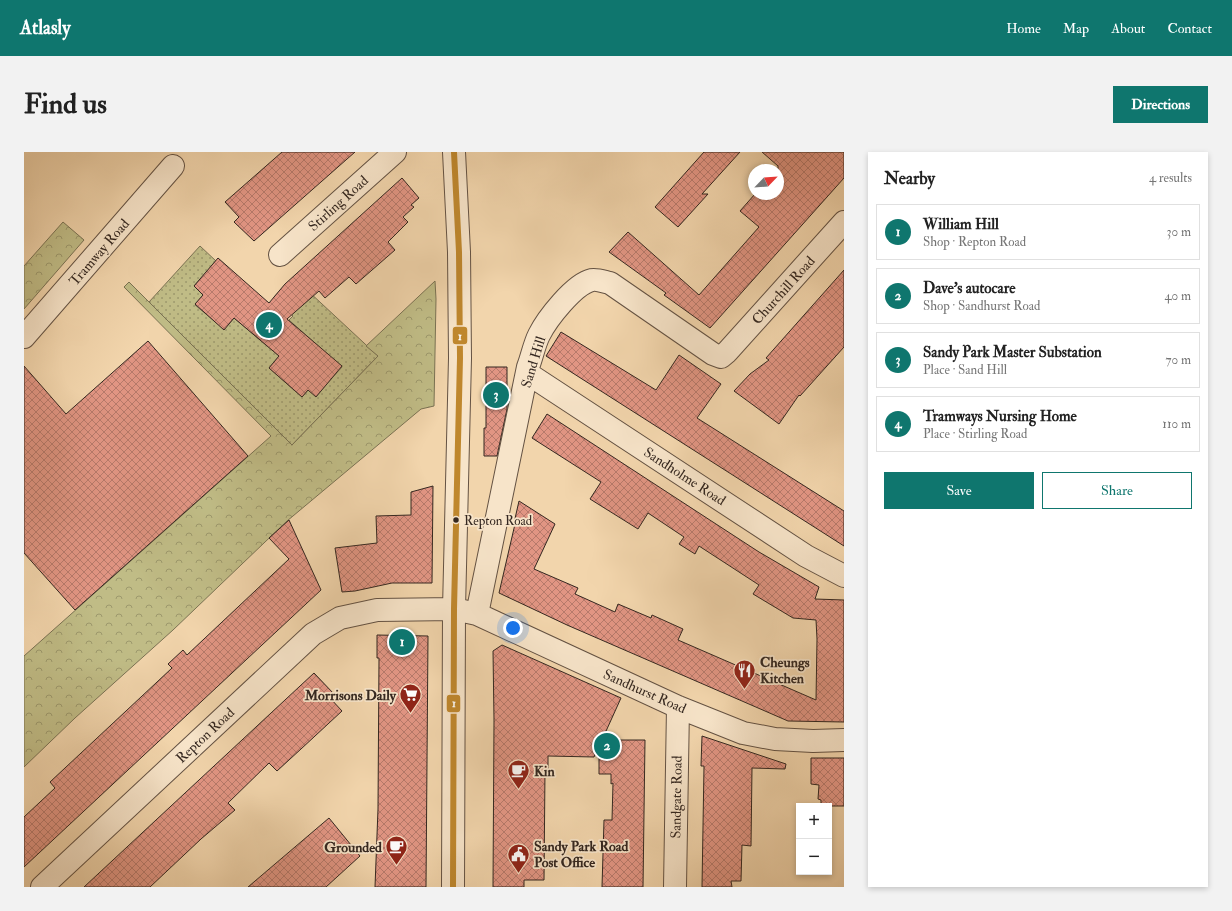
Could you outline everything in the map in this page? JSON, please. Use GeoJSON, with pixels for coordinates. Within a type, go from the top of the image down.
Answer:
{"type":"FeatureCollection","features":[{"type":"Feature","properties":{"kind":"street","name":"Stirling Road"},"geometry":{"type":"LineString","coordinates":[[280,255],[395,152]]}},
{"type":"Feature","properties":{"kind":"street"},"geometry":{"type":"LineString","coordinates":[[453,887],[454,609],[460,358],[459,252],[454,152]]}},
{"type":"Feature","properties":{"kind":"street","name":"Tramway Road"},"geometry":{"type":"LineString","coordinates":[[24,337],[173,166]]}},
{"type":"Feature","properties":{"kind":"street","name":"Churchill Road"},"geometry":{"type":"LineString","coordinates":[[721,357],[844,222]]}},
{"type":"Feature","properties":{"kind":"street","name":"Sand Hill"},"geometry":{"type":"LineString","coordinates":[[477,614],[527,373],[539,335],[554,312],[571,294],[583,284],[593,279],[610,283],[713,354],[721,357]]}},
{"type":"Feature","properties":{"kind":"street","name":"Sandholme Road"},"geometry":{"type":"LineString","coordinates":[[527,373],[806,556],[844,576]]}},
{"type":"Feature","properties":{"kind":"street","name":"Sandhurst Road"},"geometry":{"type":"LineString","coordinates":[[454,609],[477,614],[678,707],[743,733],[775,739],[844,740]]}},
{"type":"Feature","properties":{"kind":"street","name":"Repton Road"},"geometry":{"type":"LineString","coordinates":[[42,887],[313,634],[340,618],[377,610],[454,609]]}},
{"type":"Feature","properties":{"kind":"street","name":"Sandgate Road"},"geometry":{"type":"LineString","coordinates":[[675,887],[678,707]]}},
{"type":"Feature","properties":{"kind":"green space"},"geometry":{"type":"Polygon","coordinates":[[[63,222],[84,240],[24,309],[24,266],[63,222]]]}},
{"type":"Feature","properties":{"kind":"green space"},"geometry":{"type":"Polygon","coordinates":[[[200,246],[216,261],[194,286],[203,295],[195,305],[224,329],[234,318],[279,356],[269,368],[302,397],[308,390],[316,396],[342,367],[289,320],[293,316],[273,298],[293,277],[378,356],[292,445],[149,302],[200,246]]]}},
{"type":"Feature","properties":{"kind":"green space"},"geometry":{"type":"Polygon","coordinates":[[[435,281],[434,406],[421,409],[287,521],[173,630],[75,718],[24,767],[24,656],[271,436],[124,287],[129,282],[292,445],[378,356],[366,346],[435,281]]]}},
{"type":"Feature","properties":{"kind":"building"},"geometry":{"type":"Polygon","coordinates":[[[282,152],[355,152],[254,241],[234,222],[239,217],[225,202],[282,152]]]}},
{"type":"Feature","properties":{"kind":"building"},"geometry":{"type":"Polygon","coordinates":[[[704,152],[740,152],[702,194],[708,194],[678,227],[655,207],[704,152]]]}},
{"type":"Feature","properties":{"kind":"building"},"geometry":{"type":"Polygon","coordinates":[[[762,152],[844,152],[844,178],[710,328],[664,295],[666,293],[609,252],[628,232],[699,295],[759,227],[740,211],[750,200],[784,200],[784,164],[776,164],[762,152]]]}},
{"type":"Feature","properties":{"kind":"building"},"geometry":{"type":"Polygon","coordinates":[[[402,178],[419,198],[411,205],[414,207],[403,217],[408,222],[388,242],[395,250],[356,284],[349,277],[325,298],[319,291],[287,319],[342,366],[316,397],[308,390],[302,397],[269,368],[279,356],[234,318],[224,330],[195,304],[203,295],[194,286],[218,258],[269,303],[285,284],[402,178]]]}},
{"type":"Feature","properties":{"kind":"building"},"geometry":{"type":"Polygon","coordinates":[[[844,270],[844,347],[800,396],[799,395],[779,424],[734,391],[750,374],[769,360],[766,358],[844,270]]]}},
{"type":"Feature","properties":{"kind":"building"},"geometry":{"type":"Polygon","coordinates":[[[561,332],[656,390],[679,355],[721,384],[697,418],[844,511],[844,546],[546,356],[561,332]]]}},
{"type":"Feature","properties":{"kind":"building"},"geometry":{"type":"Polygon","coordinates":[[[148,341],[248,456],[75,610],[24,553],[24,366],[66,414],[148,341]]]}},
{"type":"Feature","properties":{"kind":"building"},"geometry":{"type":"Polygon","coordinates":[[[486,367],[507,367],[507,409],[497,456],[484,456],[484,428],[486,428],[486,367]]]}},
{"type":"Feature","properties":{"kind":"building"},"geometry":{"type":"Polygon","coordinates":[[[547,414],[759,552],[819,587],[815,599],[844,600],[844,722],[788,721],[567,625],[499,593],[519,501],[555,524],[534,569],[578,588],[575,594],[615,612],[618,604],[651,618],[652,615],[683,629],[678,640],[816,700],[816,620],[793,618],[753,594],[759,585],[699,546],[695,554],[679,544],[684,537],[648,513],[638,529],[590,499],[601,482],[532,438],[547,414]]]}},
{"type":"Feature","properties":{"kind":"building"},"geometry":{"type":"Polygon","coordinates":[[[433,486],[432,583],[392,583],[355,591],[342,592],[335,548],[377,543],[376,516],[411,515],[411,492],[433,486]]]}},
{"type":"Feature","properties":{"kind":"building"},"geometry":{"type":"Polygon","coordinates":[[[289,520],[321,590],[24,867],[24,817],[55,788],[50,782],[172,668],[168,664],[183,650],[187,655],[289,559],[269,538],[289,520]]]}},
{"type":"Feature","properties":{"kind":"building"},"geometry":{"type":"Polygon","coordinates":[[[377,635],[428,636],[426,887],[375,887],[378,809],[379,658],[377,658],[377,635]]]}},
{"type":"Feature","properties":{"kind":"building"},"geometry":{"type":"Polygon","coordinates":[[[502,645],[621,698],[602,740],[645,740],[643,887],[602,887],[604,820],[612,820],[613,783],[611,784],[611,774],[599,774],[599,745],[594,757],[548,756],[548,770],[545,770],[544,880],[524,880],[524,887],[493,887],[493,651],[502,645]]]}},
{"type":"Feature","properties":{"kind":"building"},"geometry":{"type":"Polygon","coordinates":[[[314,673],[334,694],[330,698],[342,711],[277,771],[269,763],[228,803],[235,810],[201,839],[150,887],[84,887],[314,673]]]}},
{"type":"Feature","properties":{"kind":"building"},"geometry":{"type":"Polygon","coordinates":[[[702,736],[786,764],[785,769],[752,768],[751,846],[742,845],[741,881],[731,881],[732,887],[702,887],[704,766],[701,766],[702,736]]]}},
{"type":"Feature","properties":{"kind":"building"},"geometry":{"type":"Polygon","coordinates":[[[811,758],[844,758],[844,806],[832,806],[832,803],[821,803],[821,800],[818,799],[819,785],[811,784],[811,758]]]}},
{"type":"Feature","properties":{"kind":"building"},"geometry":{"type":"Polygon","coordinates":[[[329,818],[360,856],[326,887],[248,887],[329,818]]]}},
{"type":"Feature","properties":{"kind":"transit line","name":"1"},"geometry":{"type":"LineString","coordinates":[[453,887],[454,609],[460,358],[459,252],[454,152]]}},
{"type":"Feature","properties":{"kind":"place","name":"Tramways Nursing Home"},"geometry":{"type":"Point","coordinates":[269,325]}},
{"type":"Feature","properties":{"kind":"place","name":"Sandy Park Master Substation"},"geometry":{"type":"Point","coordinates":[496,395]}},
{"type":"Feature","properties":{"kind":"place","name":"Repton Road"},"geometry":{"type":"Point","coordinates":[456,520]}},
{"type":"Feature","properties":{"kind":"place","name":"William Hill"},"geometry":{"type":"Point","coordinates":[402,642]}},
{"type":"Feature","properties":{"kind":"place","name":"Cheungs Kitchen"},"geometry":{"type":"Point","coordinates":[744,690]}},
{"type":"Feature","properties":{"kind":"place","name":"Morrisons Daily"},"geometry":{"type":"Point","coordinates":[411,714]}},
{"type":"Feature","properties":{"kind":"place","name":"Dave's autocare"},"geometry":{"type":"Point","coordinates":[607,746]}},
{"type":"Feature","properties":{"kind":"place","name":"Kin"},"geometry":{"type":"Point","coordinates":[519,790]}},
{"type":"Feature","properties":{"kind":"place","name":"Grounded"},"geometry":{"type":"Point","coordinates":[397,866]}},
{"type":"Feature","properties":{"kind":"place","name":"Sandy Park Road Post Office"},"geometry":{"type":"Point","coordinates":[518,874]}}]}
